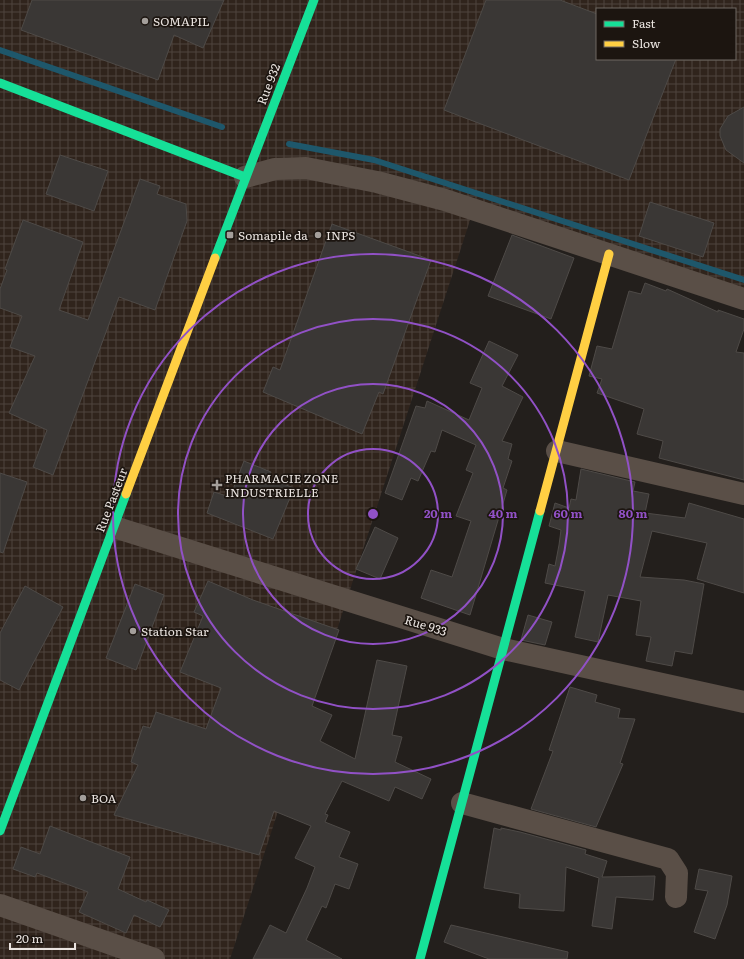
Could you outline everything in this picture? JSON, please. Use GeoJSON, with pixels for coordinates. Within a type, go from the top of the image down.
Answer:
{"type":"FeatureCollection","features":[{"type":"Feature","properties":{"kind":"street","name":"Rue 932"},"geometry":{"type":"LineString","coordinates":[[245,177],[314,0]]}},
{"type":"Feature","properties":{"kind":"street"},"geometry":{"type":"LineString","coordinates":[[0,83],[245,177],[275,169],[306,168],[377,182],[445,200],[744,299]]}},
{"type":"Feature","properties":{"kind":"street","name":"Rue Pasteur"},"geometry":{"type":"LineString","coordinates":[[0,831],[245,177]]}},
{"type":"Feature","properties":{"kind":"street"},"geometry":{"type":"LineString","coordinates":[[420,959],[609,254]]}},
{"type":"Feature","properties":{"kind":"street"},"geometry":{"type":"LineString","coordinates":[[557,451],[744,494]]}},
{"type":"Feature","properties":{"kind":"street","name":"Rue 933"},"geometry":{"type":"LineString","coordinates":[[114,527],[503,649],[744,702]]}},
{"type":"Feature","properties":{"kind":"street"},"geometry":{"type":"LineString","coordinates":[[462,803],[668,859],[677,873],[676,897]]}},
{"type":"Feature","properties":{"kind":"street"},"geometry":{"type":"LineString","coordinates":[[0,905],[154,959]]}},
{"type":"Feature","properties":{"kind":"shaded area"},"geometry":{"type":"Polygon","coordinates":[[[0,0],[744,0],[744,291],[475,205],[230,959],[0,959],[0,0]]]}},
{"type":"Feature","properties":{"kind":"building"},"geometry":{"type":"Polygon","coordinates":[[[32,0],[224,0],[203,48],[174,35],[158,80],[21,30],[32,0]]]}},
{"type":"Feature","properties":{"kind":"building"},"geometry":{"type":"Polygon","coordinates":[[[486,0],[560,0],[596,14],[596,60],[676,60],[629,180],[444,110],[486,0]]]}},
{"type":"Feature","properties":{"kind":"building"},"geometry":{"type":"Polygon","coordinates":[[[744,107],[744,163],[726,150],[720,136],[720,129],[728,116],[744,107]]]}},
{"type":"Feature","properties":{"kind":"building"},"geometry":{"type":"Polygon","coordinates":[[[60,155],[108,171],[94,211],[46,194],[60,155]]]}},
{"type":"Feature","properties":{"kind":"building"},"geometry":{"type":"Polygon","coordinates":[[[140,179],[160,186],[157,194],[186,204],[187,221],[155,310],[119,297],[53,475],[33,467],[47,430],[9,413],[35,356],[10,347],[22,316],[0,308],[0,289],[7,270],[5,269],[23,220],[83,242],[59,310],[88,320],[140,179]]]}},
{"type":"Feature","properties":{"kind":"building"},"geometry":{"type":"Polygon","coordinates":[[[650,202],[714,223],[703,257],[639,236],[650,202]]]}},
{"type":"Feature","properties":{"kind":"building"},"geometry":{"type":"Polygon","coordinates":[[[332,224],[431,260],[383,394],[379,392],[362,434],[263,392],[273,367],[280,370],[332,224]]]}},
{"type":"Feature","properties":{"kind":"building"},"geometry":{"type":"Polygon","coordinates":[[[512,235],[574,258],[551,319],[488,296],[512,235]]]}},
{"type":"Feature","properties":{"kind":"building"},"geometry":{"type":"Polygon","coordinates":[[[645,283],[666,291],[667,289],[718,312],[718,310],[744,319],[744,329],[736,352],[744,353],[744,480],[659,458],[663,441],[637,434],[644,409],[597,393],[602,379],[589,376],[597,346],[612,349],[629,291],[641,294],[645,283]]]}},
{"type":"Feature","properties":{"kind":"building"},"geometry":{"type":"Polygon","coordinates":[[[489,341],[518,355],[502,386],[523,397],[502,441],[512,444],[508,459],[512,461],[503,488],[507,490],[470,615],[421,598],[431,570],[452,577],[471,521],[456,516],[473,473],[466,470],[476,445],[442,430],[435,452],[431,451],[418,481],[411,478],[402,500],[385,493],[416,406],[425,408],[427,401],[469,420],[482,388],[470,383],[489,341]]]}},
{"type":"Feature","properties":{"kind":"building"},"geometry":{"type":"Polygon","coordinates":[[[244,461],[271,472],[268,478],[294,488],[273,539],[207,513],[214,492],[230,497],[244,461]]]}},
{"type":"Feature","properties":{"kind":"building"},"geometry":{"type":"Polygon","coordinates":[[[581,469],[635,482],[633,491],[649,494],[645,513],[685,518],[689,503],[744,519],[744,593],[697,579],[707,543],[652,531],[640,577],[684,580],[704,584],[692,654],[675,651],[672,666],[646,661],[651,637],[636,635],[641,601],[608,595],[598,642],[575,637],[585,591],[545,583],[549,564],[555,566],[561,530],[549,526],[555,503],[569,508],[571,499],[576,500],[581,469]]]}},
{"type":"Feature","properties":{"kind":"building"},"geometry":{"type":"Polygon","coordinates":[[[0,473],[27,482],[3,553],[0,552],[0,473]]]}},
{"type":"Feature","properties":{"kind":"building"},"geometry":{"type":"Polygon","coordinates":[[[375,527],[398,538],[380,579],[356,569],[375,527]]]}},
{"type":"Feature","properties":{"kind":"building"},"geometry":{"type":"Polygon","coordinates":[[[208,581],[253,600],[339,630],[312,706],[332,715],[320,741],[355,759],[377,660],[407,666],[392,735],[402,737],[395,762],[431,779],[422,799],[395,787],[389,801],[342,781],[325,814],[328,815],[325,822],[350,832],[339,857],[358,864],[349,889],[335,884],[326,908],[322,906],[306,940],[342,959],[253,959],[270,925],[286,933],[307,888],[315,867],[295,858],[311,826],[274,811],[259,855],[114,815],[138,765],[131,762],[143,726],[150,728],[156,712],[206,729],[221,688],[180,672],[203,616],[194,612],[208,581]]]}},
{"type":"Feature","properties":{"kind":"building"},"geometry":{"type":"Polygon","coordinates":[[[135,584],[164,595],[136,670],[106,658],[135,584]]]}},
{"type":"Feature","properties":{"kind":"building"},"geometry":{"type":"Polygon","coordinates":[[[25,586],[63,607],[19,690],[0,680],[0,633],[25,586]]]}},
{"type":"Feature","properties":{"kind":"building"},"geometry":{"type":"Polygon","coordinates":[[[528,615],[552,622],[545,645],[521,640],[528,615]]]}},
{"type":"Feature","properties":{"kind":"building"},"geometry":{"type":"Polygon","coordinates":[[[570,687],[597,695],[595,702],[620,709],[618,718],[635,719],[620,763],[623,764],[596,827],[531,809],[553,751],[549,750],[570,687]]]}},
{"type":"Feature","properties":{"kind":"building"},"geometry":{"type":"Polygon","coordinates":[[[50,826],[130,857],[118,889],[146,902],[147,900],[169,910],[160,927],[134,915],[126,933],[79,912],[88,892],[37,873],[35,877],[13,869],[21,847],[40,854],[50,826]]]}},
{"type":"Feature","properties":{"kind":"building"},"geometry":{"type":"Polygon","coordinates":[[[494,828],[520,832],[586,850],[585,854],[607,861],[602,877],[655,876],[653,900],[616,897],[612,929],[592,926],[599,878],[566,867],[564,911],[519,908],[520,894],[484,888],[494,828]]]}},
{"type":"Feature","properties":{"kind":"building"},"geometry":{"type":"Polygon","coordinates":[[[699,869],[732,876],[727,905],[715,939],[694,932],[708,891],[695,889],[699,869]]]}},
{"type":"Feature","properties":{"kind":"building"},"geometry":{"type":"Polygon","coordinates":[[[451,925],[568,952],[567,959],[489,959],[444,942],[451,925]]]}},
{"type":"Feature","properties":{"kind":"waterway"},"geometry":{"type":"LineString","coordinates":[[0,50],[222,127]]}},
{"type":"Feature","properties":{"kind":"waterway"},"geometry":{"type":"LineString","coordinates":[[289,144],[374,160],[744,280]]}},
{"type":"Feature","properties":{"kind":"traffic: fast"},"geometry":{"type":"LineString","coordinates":[[215,258],[314,0]]}},
{"type":"Feature","properties":{"kind":"traffic: fast"},"geometry":{"type":"LineString","coordinates":[[0,83],[245,177]]}},
{"type":"Feature","properties":{"kind":"traffic: fast"},"geometry":{"type":"LineString","coordinates":[[0,831],[126,494]]}},
{"type":"Feature","properties":{"kind":"traffic: fast"},"geometry":{"type":"LineString","coordinates":[[420,959],[540,511]]}},
{"type":"Feature","properties":{"kind":"traffic: slow"},"geometry":{"type":"LineString","coordinates":[[540,511],[609,254]]}},
{"type":"Feature","properties":{"kind":"traffic: slow"},"geometry":{"type":"LineString","coordinates":[[126,494],[215,258]]}},
{"type":"Feature","properties":{"kind":"place","name":"SOMAPIL"},"geometry":{"type":"Point","coordinates":[145,21]}},
{"type":"Feature","properties":{"kind":"place","name":"Somapile da"},"geometry":{"type":"Point","coordinates":[230,235]}},
{"type":"Feature","properties":{"kind":"place","name":"INPS"},"geometry":{"type":"Point","coordinates":[318,235]}},
{"type":"Feature","properties":{"kind":"place","name":"PHARMACIE ZONE INDUSTRIELLE"},"geometry":{"type":"Point","coordinates":[217,485]}},
{"type":"Feature","properties":{"kind":"place","name":"Station Star"},"geometry":{"type":"Point","coordinates":[133,631]}},
{"type":"Feature","properties":{"kind":"place","name":"BOA"},"geometry":{"type":"Point","coordinates":[83,798]}}]}
